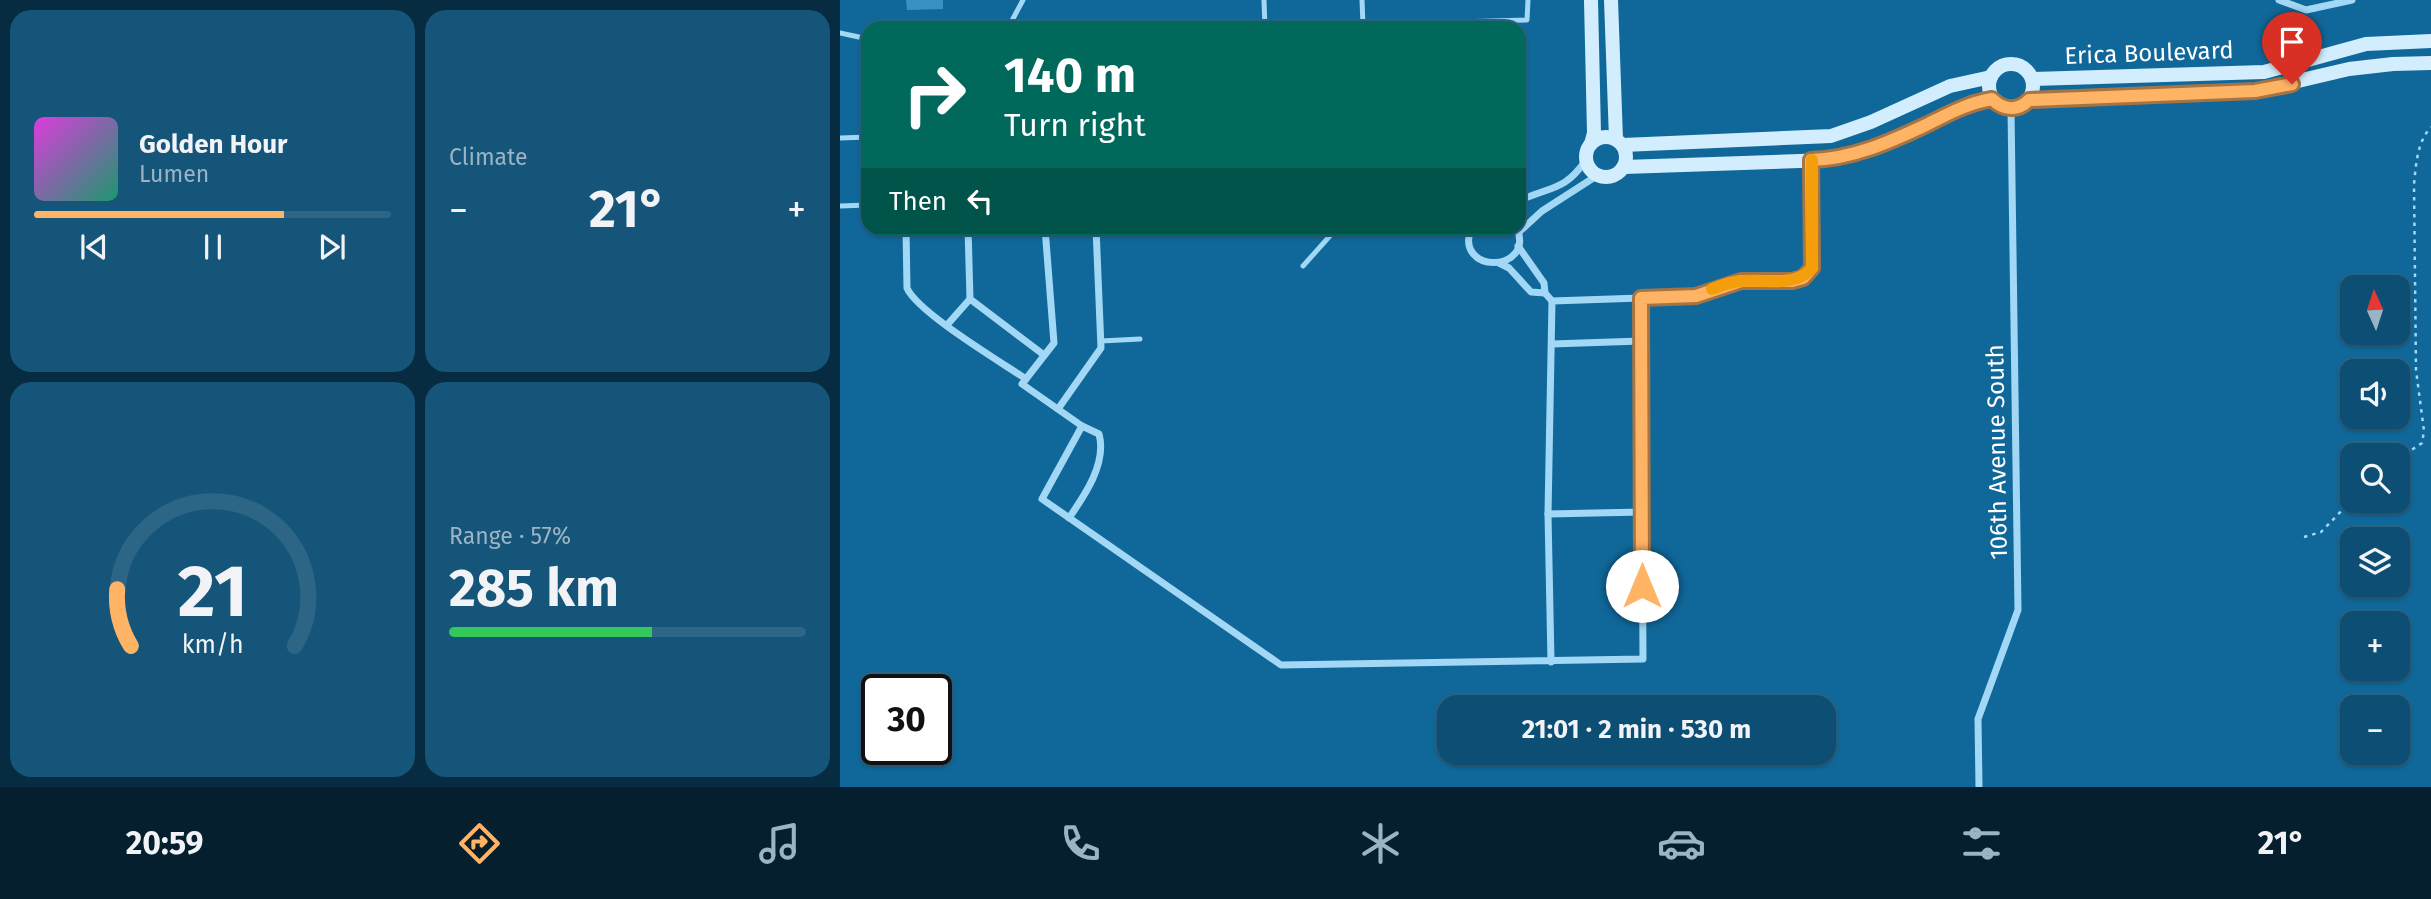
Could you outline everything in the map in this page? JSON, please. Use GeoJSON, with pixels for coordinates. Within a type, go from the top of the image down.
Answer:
{"type":"FeatureCollection","features":[{"type":"Feature","properties":{"kind":"street"},"geometry":{"type":"LineString","coordinates":[[1591,0],[1594,133],[1591,144]]}},
{"type":"Feature","properties":{"kind":"street"},"geometry":{"type":"LineString","coordinates":[[1586,160],[1590,169],[1598,175],[1614,176],[1624,167],[1626,156],[1619,142],[1611,0]]}},
{"type":"Feature","properties":{"kind":"street"},"geometry":{"type":"LineString","coordinates":[[2279,0],[2306,10],[2352,0]]}},
{"type":"Feature","properties":{"kind":"street","name":"Erica Boulevard"},"geometry":{"type":"LineString","coordinates":[[2033,79],[2264,72],[2366,44],[2431,41]]}},
{"type":"Feature","properties":{"kind":"street","name":"Erica Boulevard"},"geometry":{"type":"LineString","coordinates":[[2029,100],[2255,91],[2349,69],[2431,63]]}},
{"type":"Feature","properties":{"kind":"street"},"geometry":{"type":"LineString","coordinates":[[2008,64],[2023,67],[2033,79],[2034,86],[2029,100],[2018,108],[2011,109],[1997,104],[1989,92],[1991,77],[2001,66],[2008,64]]}},
{"type":"Feature","properties":{"kind":"street"},"geometry":{"type":"LineString","coordinates":[[1526,199],[1554,190],[1568,182],[1586,160],[1587,149],[1603,137],[1619,142],[1831,136],[1871,122],[1950,86],[1991,77]]}},
{"type":"Feature","properties":{"kind":"street"},"geometry":{"type":"LineString","coordinates":[[1624,167],[1828,160],[1863,152],[1972,102],[1992,99]]}},
{"type":"Feature","properties":{"kind":"street","name":"106th Avenue South"},"geometry":{"type":"LineString","coordinates":[[1979,787],[1978,719],[2018,610],[2011,109]]}},
{"type":"Feature","properties":{"kind":"street"},"geometry":{"type":"LineString","coordinates":[[1526,224],[1598,175]]}},
{"type":"Feature","properties":{"kind":"street"},"geometry":{"type":"LineString","coordinates":[[906,235],[907,288],[911,296],[947,325],[1026,379]]}},
{"type":"Feature","properties":{"kind":"street"},"geometry":{"type":"LineString","coordinates":[[947,325],[970,299],[968,235]]}},
{"type":"Feature","properties":{"kind":"street"},"geometry":{"type":"LineString","coordinates":[[1046,235],[1054,343],[1022,384],[1082,426],[1099,434],[1103,448],[1082,499],[1069,518]]}},
{"type":"Feature","properties":{"kind":"street"},"geometry":{"type":"LineString","coordinates":[[1058,409],[1101,348],[1096,235]]}},
{"type":"Feature","properties":{"kind":"street"},"geometry":{"type":"LineString","coordinates":[[1470,235],[1471,248],[1475,256],[1482,261],[1499,263],[1509,268],[1531,292],[1545,293]]}},
{"type":"Feature","properties":{"kind":"street"},"geometry":{"type":"LineString","coordinates":[[1499,263],[1513,255],[1518,246],[1518,235]]}},
{"type":"Feature","properties":{"kind":"street"},"geometry":{"type":"LineString","coordinates":[[1518,246],[1544,283],[1545,293],[1552,301],[1548,514],[1551,662]]}},
{"type":"Feature","properties":{"kind":"street"},"geometry":{"type":"LineString","coordinates":[[1082,426],[1041,499],[1281,665],[1643,659],[1641,298],[1552,301]]}},
{"type":"Feature","properties":{"kind":"street"},"geometry":{"type":"LineString","coordinates":[[970,299],[1044,355]]}},
{"type":"Feature","properties":{"kind":"street"},"geometry":{"type":"LineString","coordinates":[[1552,344],[1641,341]]}},
{"type":"Feature","properties":{"kind":"street"},"geometry":{"type":"LineString","coordinates":[[1548,514],[1642,512]]}},
{"type":"Feature","properties":{"kind":"lane"},"geometry":{"type":"LineString","coordinates":[[1012,21],[1023,0]]}},
{"type":"Feature","properties":{"kind":"lane"},"geometry":{"type":"LineString","coordinates":[[1265,0],[1265,21]]}},
{"type":"Feature","properties":{"kind":"lane"},"geometry":{"type":"LineString","coordinates":[[1362,0],[1363,21]]}},
{"type":"Feature","properties":{"kind":"lane"},"geometry":{"type":"LineString","coordinates":[[1494,21],[1527,20],[1528,0]]}},
{"type":"Feature","properties":{"kind":"lane"},"geometry":{"type":"LineString","coordinates":[[840,33],[861,38]]}},
{"type":"Feature","properties":{"kind":"lane"},"geometry":{"type":"LineString","coordinates":[[840,138],[861,137]]}},
{"type":"Feature","properties":{"kind":"lane"},"geometry":{"type":"LineString","coordinates":[[1641,298],[1696,296],[1741,281],[1792,281],[1803,278],[1812,268],[1811,160]]}},
{"type":"Feature","properties":{"kind":"lane"},"geometry":{"type":"LineString","coordinates":[[840,206],[861,205]]}},
{"type":"Feature","properties":{"kind":"lane"},"geometry":{"type":"LineString","coordinates":[[1303,266],[1332,235]]}},
{"type":"Feature","properties":{"kind":"lane"},"geometry":{"type":"LineString","coordinates":[[1101,341],[1140,339]]}},
{"type":"Feature","properties":{"kind":"path"},"geometry":{"type":"LineString","coordinates":[[2410,451],[2422,443],[2424,431],[2416,370],[2414,184],[2416,157],[2431,127]]}},
{"type":"Feature","properties":{"kind":"path"},"geometry":{"type":"LineString","coordinates":[[2304,537],[2321,532],[2340,512]]}},
{"type":"Feature","properties":{"kind":"building"},"geometry":{"type":"Polygon","coordinates":[[[906,0],[943,0],[943,9],[907,10],[906,0]]]}},
{"type":"Feature","properties":{"kind":"slow traffic"},"geometry":{"type":"LineString","coordinates":[[1712,289],[1741,281],[1792,281],[1803,278],[1812,268],[1812,160]]}},
{"type":"Feature","properties":{"kind":"route"},"geometry":{"type":"LineString","coordinates":[[1642,586],[1641,298],[1696,296],[1741,281],[1792,281],[1803,278],[1812,268],[1811,160],[1828,160],[1863,152],[1972,102],[1992,99],[2011,109],[2018,108],[2029,100],[2255,91],[2292,84]]}}]}
